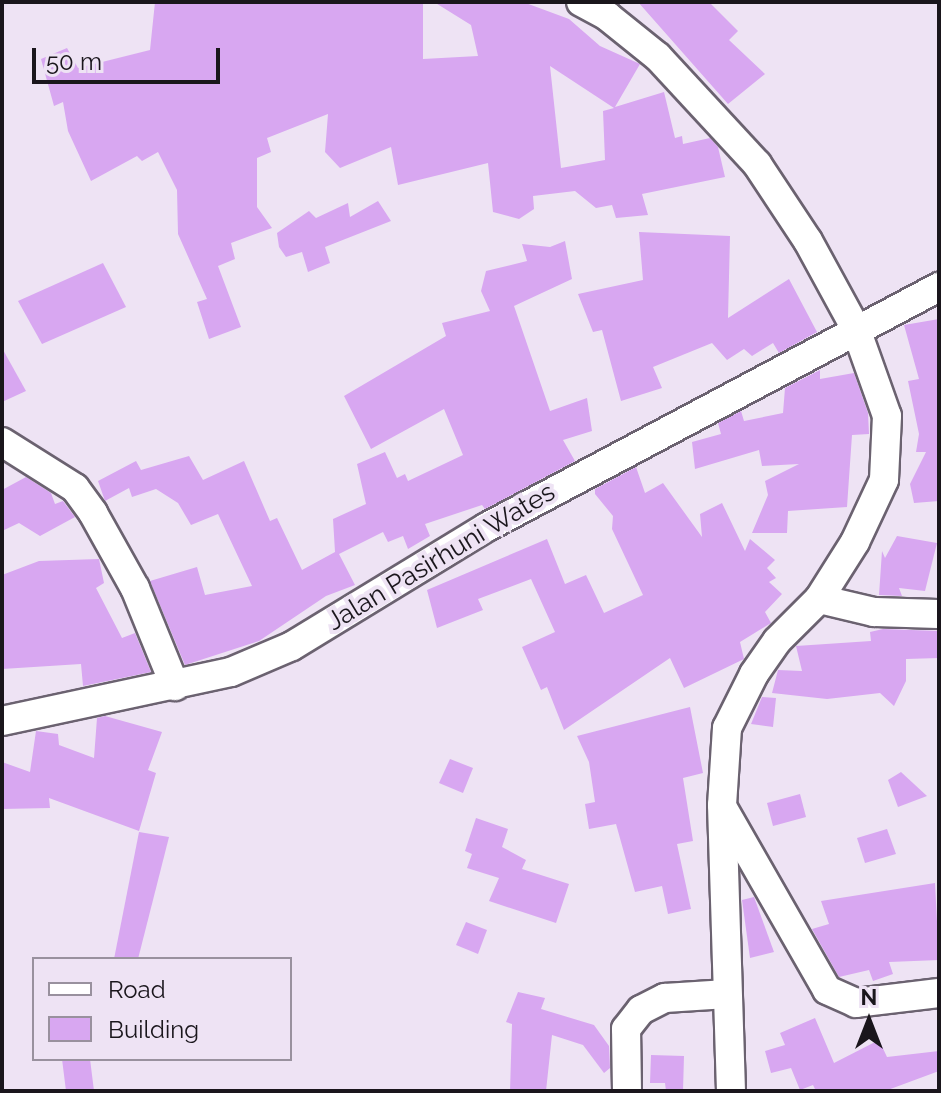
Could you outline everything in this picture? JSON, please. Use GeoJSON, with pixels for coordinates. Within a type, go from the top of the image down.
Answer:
{"type":"FeatureCollection","features":[{"type":"Feature","properties":{"kind":"street"},"geometry":{"type":"LineString","coordinates":[[581,2],[658,57],[729,129],[808,241],[856,329],[884,398],[888,457],[884,480],[855,542],[819,599],[777,641],[737,705],[723,755],[731,1091]]}},
{"type":"Feature","properties":{"kind":"street","name":"Jalan Pasirhuni Wates"},"geometry":{"type":"LineString","coordinates":[[2,721],[231,672],[292,646],[487,527],[939,287]]}},
{"type":"Feature","properties":{"kind":"street"},"geometry":{"type":"LineString","coordinates":[[2,442],[75,488],[93,513],[135,588],[175,686]]}},
{"type":"Feature","properties":{"kind":"street"},"geometry":{"type":"LineString","coordinates":[[819,599],[874,612],[939,614]]}},
{"type":"Feature","properties":{"kind":"street"},"geometry":{"type":"LineString","coordinates":[[722,805],[827,990],[856,1003],[939,993]]}},
{"type":"Feature","properties":{"kind":"street"},"geometry":{"type":"LineString","coordinates":[[627,1091],[626,1029],[641,1010],[665,998],[727,994]]}},
{"type":"Feature","properties":{"kind":"building"},"geometry":{"type":"Polygon","coordinates":[[[155,2],[423,2],[423,59],[478,56],[471,25],[434,2],[523,2],[569,19],[600,46],[640,64],[615,107],[664,92],[675,138],[682,136],[683,144],[710,138],[718,147],[725,177],[642,194],[648,215],[616,218],[612,205],[596,208],[575,191],[533,196],[534,209],[519,219],[493,212],[488,163],[398,185],[391,147],[340,168],[325,152],[328,114],[267,138],[271,152],[257,158],[257,207],[272,228],[231,243],[235,259],[218,266],[241,327],[209,339],[197,302],[207,299],[178,234],[177,190],[158,152],[142,161],[137,156],[91,181],[68,131],[63,102],[54,106],[41,59],[67,48],[78,68],[150,50],[155,2]],[[550,66],[561,168],[605,160],[603,111],[614,108],[550,66]]]}},
{"type":"Feature","properties":{"kind":"building"},"geometry":{"type":"Polygon","coordinates":[[[638,2],[709,2],[738,31],[729,40],[765,74],[728,104],[638,2]]]}},
{"type":"Feature","properties":{"kind":"building"},"geometry":{"type":"Polygon","coordinates":[[[378,201],[391,221],[325,247],[330,263],[308,272],[302,252],[286,257],[279,247],[277,233],[309,211],[316,218],[348,203],[350,217],[378,201]]]}},
{"type":"Feature","properties":{"kind":"building"},"geometry":{"type":"Polygon","coordinates":[[[639,232],[730,236],[728,318],[789,279],[817,332],[779,353],[773,343],[752,356],[744,349],[727,360],[712,343],[653,367],[662,388],[621,401],[602,330],[593,332],[578,294],[643,280],[639,232]]]}},
{"type":"Feature","properties":{"kind":"building"},"geometry":{"type":"Polygon","coordinates":[[[565,241],[572,279],[514,306],[550,411],[587,398],[592,431],[563,440],[575,461],[485,509],[482,505],[425,524],[430,536],[408,549],[403,536],[388,542],[383,532],[339,554],[355,585],[326,596],[259,641],[185,665],[150,581],[197,567],[205,595],[252,586],[218,514],[191,525],[178,503],[156,489],[132,497],[129,488],[105,501],[98,481],[136,461],[141,470],[189,456],[203,480],[244,461],[270,521],[277,518],[302,570],[335,552],[333,519],[366,504],[357,464],[385,452],[397,478],[405,474],[408,481],[463,455],[444,409],[371,449],[344,396],[446,336],[442,323],[490,311],[481,291],[486,271],[527,261],[522,244],[550,247],[565,241]]]}},
{"type":"Feature","properties":{"kind":"building"},"geometry":{"type":"Polygon","coordinates":[[[103,263],[126,307],[42,344],[18,301],[103,263]]]}},
{"type":"Feature","properties":{"kind":"building"},"geometry":{"type":"Polygon","coordinates":[[[939,319],[939,501],[914,503],[910,484],[926,452],[916,452],[919,434],[908,381],[919,379],[904,325],[939,319]]]}},
{"type":"Feature","properties":{"kind":"building"},"geometry":{"type":"Polygon","coordinates":[[[2,348],[26,391],[2,402],[2,348]]]}},
{"type":"Feature","properties":{"kind":"building"},"geometry":{"type":"Polygon","coordinates":[[[820,370],[820,379],[854,373],[868,413],[869,434],[852,435],[847,507],[788,511],[787,533],[752,533],[768,495],[765,481],[799,464],[762,466],[759,450],[695,469],[692,442],[721,434],[718,423],[741,411],[744,421],[783,413],[785,388],[820,370]]]}},
{"type":"Feature","properties":{"kind":"building"},"geometry":{"type":"Polygon","coordinates":[[[636,467],[645,493],[663,483],[702,537],[700,514],[722,503],[745,551],[750,539],[775,560],[767,568],[776,578],[769,582],[782,594],[765,612],[771,623],[740,642],[744,659],[684,688],[670,658],[564,730],[547,687],[541,690],[522,647],[555,632],[531,579],[478,599],[483,610],[437,628],[427,590],[547,539],[565,584],[586,575],[604,613],[643,595],[612,529],[613,516],[595,494],[595,489],[636,467]]]}},
{"type":"Feature","properties":{"kind":"building"},"geometry":{"type":"Polygon","coordinates":[[[26,477],[51,493],[55,504],[63,501],[75,517],[40,536],[19,523],[2,531],[2,490],[26,477]]]}},
{"type":"Feature","properties":{"kind":"building"},"geometry":{"type":"Polygon","coordinates":[[[897,536],[937,543],[925,591],[899,588],[902,596],[879,595],[882,551],[885,558],[897,536]]]}},
{"type":"Feature","properties":{"kind":"building"},"geometry":{"type":"Polygon","coordinates":[[[99,559],[104,583],[96,588],[122,638],[135,633],[151,672],[83,686],[81,664],[2,669],[2,575],[39,561],[99,559]]]}},
{"type":"Feature","properties":{"kind":"building"},"geometry":{"type":"Polygon","coordinates":[[[883,629],[939,631],[939,658],[906,659],[906,681],[894,706],[880,693],[827,699],[772,693],[778,670],[802,671],[796,646],[871,641],[870,632],[883,629]]]}},
{"type":"Feature","properties":{"kind":"building"},"geometry":{"type":"Polygon","coordinates":[[[762,697],[776,698],[773,727],[751,724],[762,697]]]}},
{"type":"Feature","properties":{"kind":"building"},"geometry":{"type":"Polygon","coordinates":[[[690,707],[703,773],[683,778],[693,841],[677,844],[691,909],[668,914],[662,886],[635,892],[616,824],[589,829],[585,804],[595,802],[589,762],[577,736],[690,707]]]}},
{"type":"Feature","properties":{"kind":"building"},"geometry":{"type":"Polygon","coordinates":[[[105,716],[162,732],[148,770],[156,773],[139,831],[49,798],[50,808],[2,809],[2,762],[30,772],[36,731],[58,734],[59,745],[94,758],[97,718],[105,716]]]}},
{"type":"Feature","properties":{"kind":"building"},"geometry":{"type":"Polygon","coordinates":[[[450,759],[473,768],[463,793],[439,783],[450,759]]]}},
{"type":"Feature","properties":{"kind":"building"},"geometry":{"type":"Polygon","coordinates":[[[901,772],[927,796],[898,807],[888,780],[901,772]]]}},
{"type":"Feature","properties":{"kind":"building"},"geometry":{"type":"Polygon","coordinates":[[[800,794],[806,817],[773,826],[767,803],[800,794]]]}},
{"type":"Feature","properties":{"kind":"building"},"geometry":{"type":"Polygon","coordinates":[[[476,818],[508,829],[502,847],[526,860],[522,869],[569,884],[556,923],[489,901],[499,878],[467,868],[472,854],[465,851],[476,818]]]}},
{"type":"Feature","properties":{"kind":"building"},"geometry":{"type":"Polygon","coordinates":[[[887,829],[896,854],[865,863],[857,838],[887,829]]]}},
{"type":"Feature","properties":{"kind":"building"},"geometry":{"type":"Polygon","coordinates":[[[139,832],[169,837],[139,957],[114,957],[139,832]]]}},
{"type":"Feature","properties":{"kind":"building"},"geometry":{"type":"Polygon","coordinates":[[[935,883],[939,960],[889,962],[893,974],[873,981],[869,970],[839,977],[812,929],[829,924],[821,901],[935,883]]]}},
{"type":"Feature","properties":{"kind":"building"},"geometry":{"type":"Polygon","coordinates":[[[754,897],[774,952],[750,958],[742,900],[754,897]]]}},
{"type":"Feature","properties":{"kind":"building"},"geometry":{"type":"Polygon","coordinates":[[[466,922],[487,930],[478,954],[456,945],[466,922]]]}},
{"type":"Feature","properties":{"kind":"building"},"geometry":{"type":"Polygon","coordinates":[[[518,992],[545,998],[541,1009],[594,1025],[609,1046],[610,1068],[604,1073],[583,1045],[552,1035],[546,1091],[510,1091],[512,1024],[506,1022],[518,992]]]}},
{"type":"Feature","properties":{"kind":"building"},"geometry":{"type":"Polygon","coordinates":[[[815,1018],[834,1063],[879,1040],[887,1057],[939,1051],[939,1071],[885,1091],[816,1091],[813,1085],[800,1090],[791,1068],[771,1073],[765,1051],[785,1045],[780,1033],[815,1018]]]}},
{"type":"Feature","properties":{"kind":"building"},"geometry":{"type":"Polygon","coordinates":[[[651,1055],[684,1056],[683,1091],[666,1091],[665,1083],[650,1083],[651,1055]]]}},
{"type":"Feature","properties":{"kind":"building"},"geometry":{"type":"Polygon","coordinates":[[[62,1061],[90,1061],[94,1091],[66,1091],[62,1061]]]}}]}
